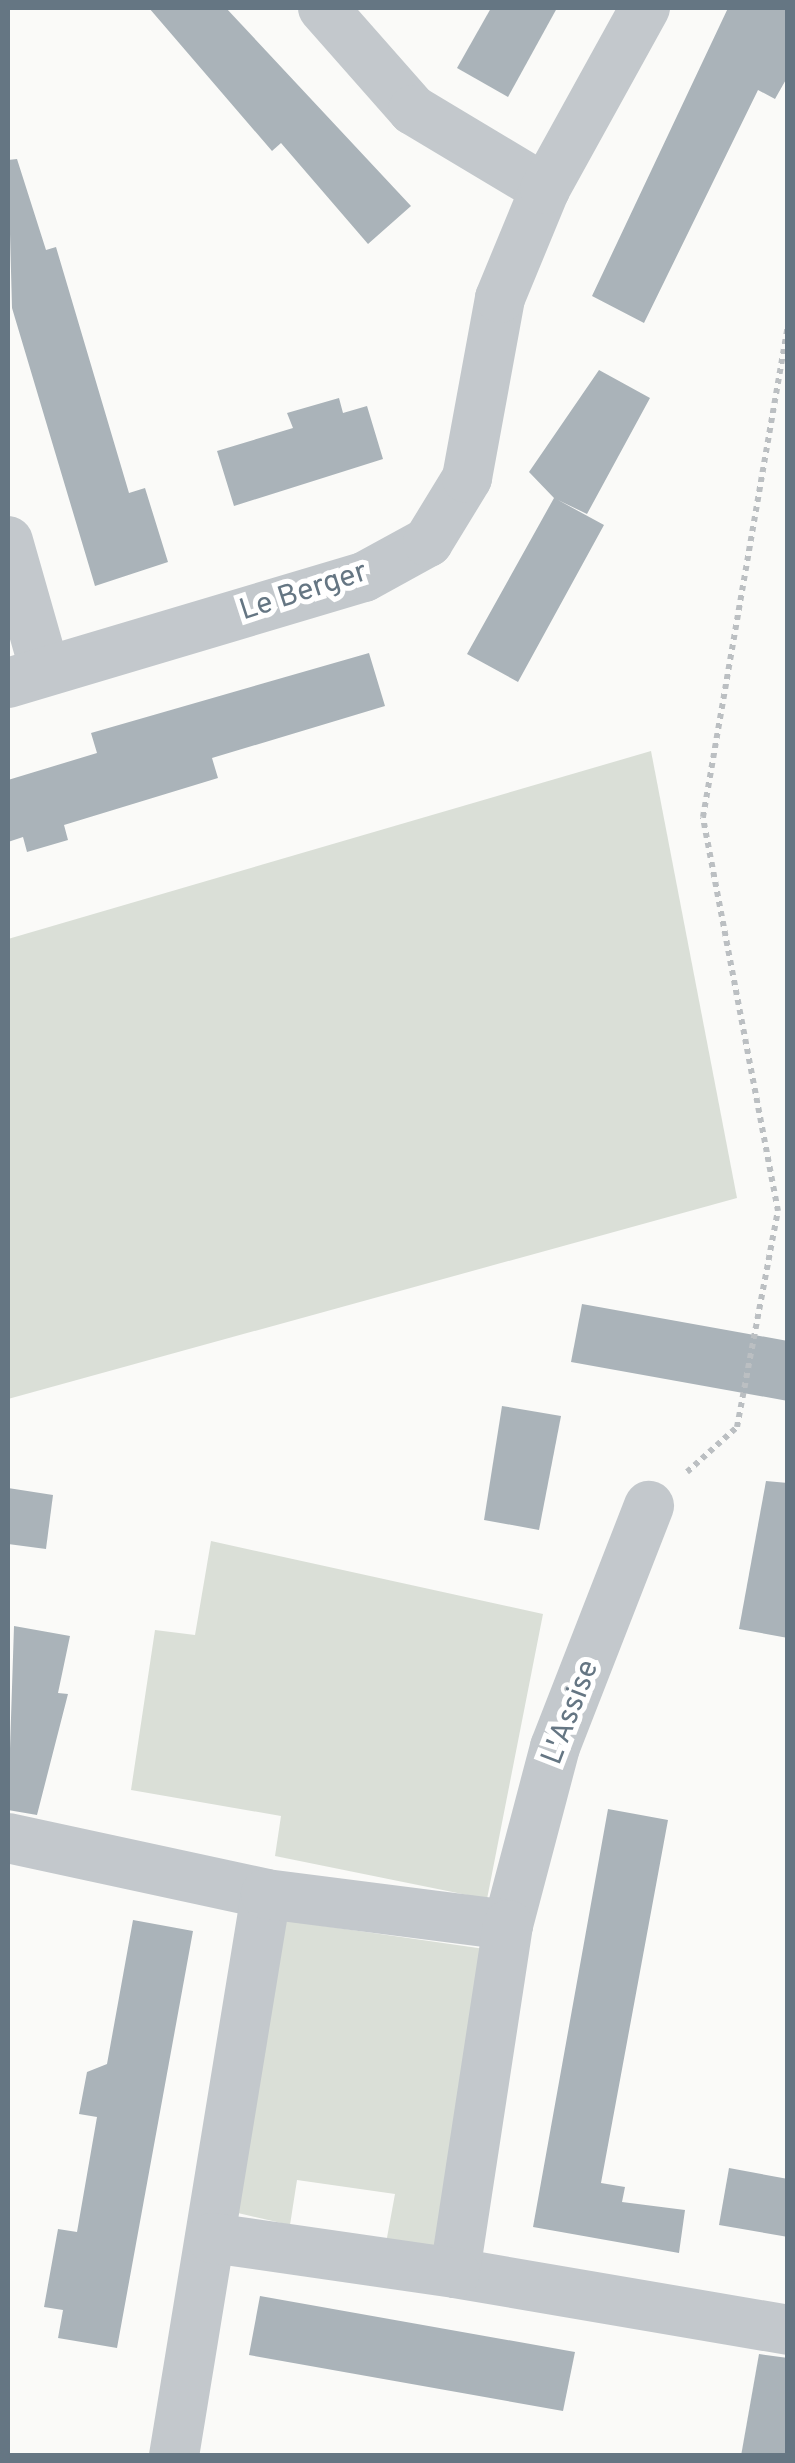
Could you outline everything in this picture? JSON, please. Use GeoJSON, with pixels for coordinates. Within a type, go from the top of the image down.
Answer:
{"type":"FeatureCollection","features":[{"type":"Feature","properties":{"kind":"street"},"geometry":{"type":"LineString","coordinates":[[323,8],[413,110],[545,189]]}},
{"type":"Feature","properties":{"kind":"street","name":"Le Berger"},"geometry":{"type":"LineString","coordinates":[[8,541],[26,677],[364,577],[428,542],[467,478],[500,298],[545,189],[645,8]]}},
{"type":"Feature","properties":{"kind":"street","name":"L'Assise"},"geometry":{"type":"LineString","coordinates":[[455,2272],[508,1925],[555,1747],[649,1506]]}},
{"type":"Feature","properties":{"kind":"street"},"geometry":{"type":"LineString","coordinates":[[8,1838],[266,1894],[508,1925]]}},
{"type":"Feature","properties":{"kind":"street"},"geometry":{"type":"LineString","coordinates":[[174,2456],[266,1894]]}},
{"type":"Feature","properties":{"kind":"street"},"geometry":{"type":"LineString","coordinates":[[212,2238],[455,2272],[788,2330]]}},
{"type":"Feature","properties":{"kind":"path"},"geometry":{"type":"LineString","coordinates":[[649,1506],[737,1428],[783,1212],[703,817],[788,327]]}},
{"type":"Feature","properties":{"kind":"shaded area"},"geometry":{"type":"Polygon","coordinates":[[[651,751],[737,1198],[8,1399],[8,939],[651,751]]]}},
{"type":"Feature","properties":{"kind":"shaded area"},"geometry":{"type":"Polygon","coordinates":[[[211,1541],[543,1614],[487,1899],[275,1856],[281,1816],[131,1790],[155,1630],[195,1635],[211,1541]]]}},
{"type":"Feature","properties":{"kind":"shaded area"},"geometry":{"type":"Polygon","coordinates":[[[282,1920],[485,1949],[437,2253],[386,2243],[395,2194],[297,2180],[290,2225],[238,2213],[282,1920]]]}},
{"type":"Feature","properties":{"kind":"building"},"geometry":{"type":"Polygon","coordinates":[[[149,8],[226,8],[411,206],[368,244],[281,143],[272,151],[149,8]]]}},
{"type":"Feature","properties":{"kind":"building"},"geometry":{"type":"Polygon","coordinates":[[[491,8],[557,8],[508,97],[457,68],[491,8]]]}},
{"type":"Feature","properties":{"kind":"building"},"geometry":{"type":"Polygon","coordinates":[[[728,8],[788,8],[788,76],[775,99],[758,90],[644,323],[592,296],[728,8]]]}},
{"type":"Feature","properties":{"kind":"building"},"geometry":{"type":"Polygon","coordinates":[[[17,159],[46,250],[56,247],[129,493],[145,488],[168,562],[95,586],[12,308],[8,160],[17,159]]]}},
{"type":"Feature","properties":{"kind":"building"},"geometry":{"type":"Polygon","coordinates":[[[599,370],[650,398],[587,514],[558,500],[604,525],[518,682],[467,654],[554,498],[529,472],[599,370]]]}},
{"type":"Feature","properties":{"kind":"building"},"geometry":{"type":"Polygon","coordinates":[[[339,398],[343,413],[367,406],[383,459],[234,506],[217,451],[293,428],[287,413],[339,398]]]}},
{"type":"Feature","properties":{"kind":"building"},"geometry":{"type":"Polygon","coordinates":[[[369,653],[385,706],[212,758],[218,778],[64,825],[68,840],[27,852],[23,837],[8,842],[8,780],[97,753],[91,733],[369,653]]]}},
{"type":"Feature","properties":{"kind":"building"},"geometry":{"type":"Polygon","coordinates":[[[582,1304],[788,1341],[788,1401],[571,1362],[582,1304]]]}},
{"type":"Feature","properties":{"kind":"building"},"geometry":{"type":"Polygon","coordinates":[[[502,1406],[561,1416],[539,1530],[484,1520],[502,1406]]]}},
{"type":"Feature","properties":{"kind":"building"},"geometry":{"type":"Polygon","coordinates":[[[766,1481],[788,1483],[788,1638],[739,1629],[766,1481]]]}},
{"type":"Feature","properties":{"kind":"building"},"geometry":{"type":"Polygon","coordinates":[[[8,1488],[53,1495],[46,1549],[8,1544],[8,1488]]]}},
{"type":"Feature","properties":{"kind":"building"},"geometry":{"type":"Polygon","coordinates":[[[14,1626],[70,1636],[58,1693],[68,1694],[37,1815],[8,1810],[14,1626]]]}},
{"type":"Feature","properties":{"kind":"building"},"geometry":{"type":"Polygon","coordinates":[[[608,1809],[668,1820],[601,2183],[625,2187],[622,2202],[685,2210],[679,2253],[533,2227],[608,1809]]]}},
{"type":"Feature","properties":{"kind":"building"},"geometry":{"type":"Polygon","coordinates":[[[133,1920],[193,1931],[117,2348],[58,2338],[63,2310],[44,2307],[58,2229],[77,2232],[97,2117],[79,2114],[87,2072],[107,2064],[133,1920]]]}},
{"type":"Feature","properties":{"kind":"building"},"geometry":{"type":"Polygon","coordinates":[[[729,2168],[788,2179],[788,2237],[719,2225],[729,2168]]]}},
{"type":"Feature","properties":{"kind":"building"},"geometry":{"type":"Polygon","coordinates":[[[260,2296],[575,2352],[563,2411],[249,2355],[260,2296]]]}},
{"type":"Feature","properties":{"kind":"building"},"geometry":{"type":"Polygon","coordinates":[[[759,2354],[788,2358],[788,2456],[741,2456],[759,2354]]]}}]}
